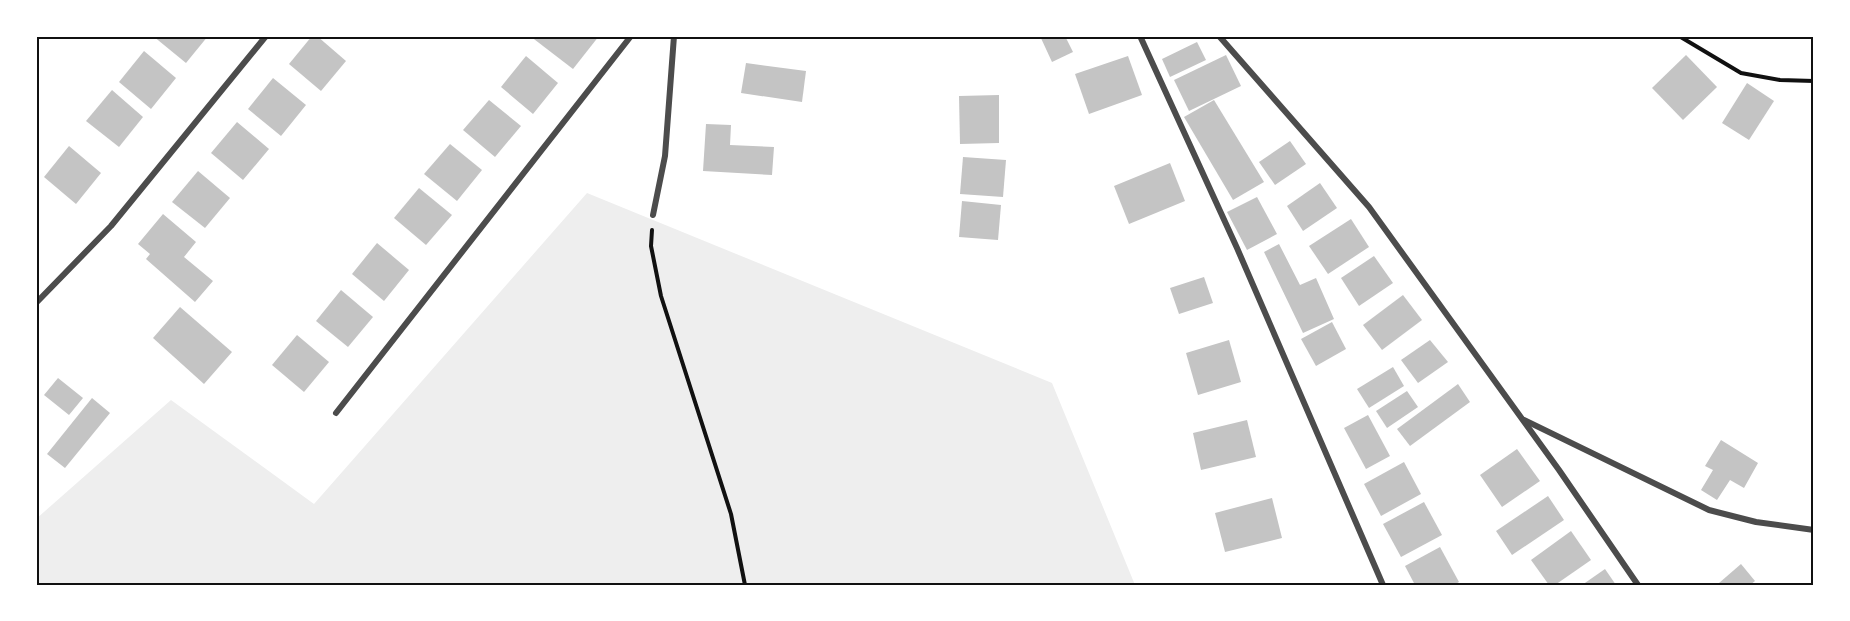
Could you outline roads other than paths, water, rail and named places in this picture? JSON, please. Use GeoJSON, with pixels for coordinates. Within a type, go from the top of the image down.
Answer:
{"type":"FeatureCollection","features":[{"type":"Feature","properties":{"kind":"street"},"geometry":{"type":"LineString","coordinates":[[36,303],[111,226],[266,36]]}},
{"type":"Feature","properties":{"kind":"street"},"geometry":{"type":"LineString","coordinates":[[336,412],[631,36]]}},
{"type":"Feature","properties":{"kind":"street"},"geometry":{"type":"LineString","coordinates":[[653,215],[665,156],[674,36]]}},
{"type":"Feature","properties":{"kind":"street"},"geometry":{"type":"LineString","coordinates":[[1140,36],[1241,259],[1383,585]]}},
{"type":"Feature","properties":{"kind":"street"},"geometry":{"type":"LineString","coordinates":[[1219,36],[1369,207],[1523,420],[1638,585]]}},
{"type":"Feature","properties":{"kind":"street"},"geometry":{"type":"LineString","coordinates":[[1523,420],[1709,510],[1756,522],[1814,530]]}}]}
